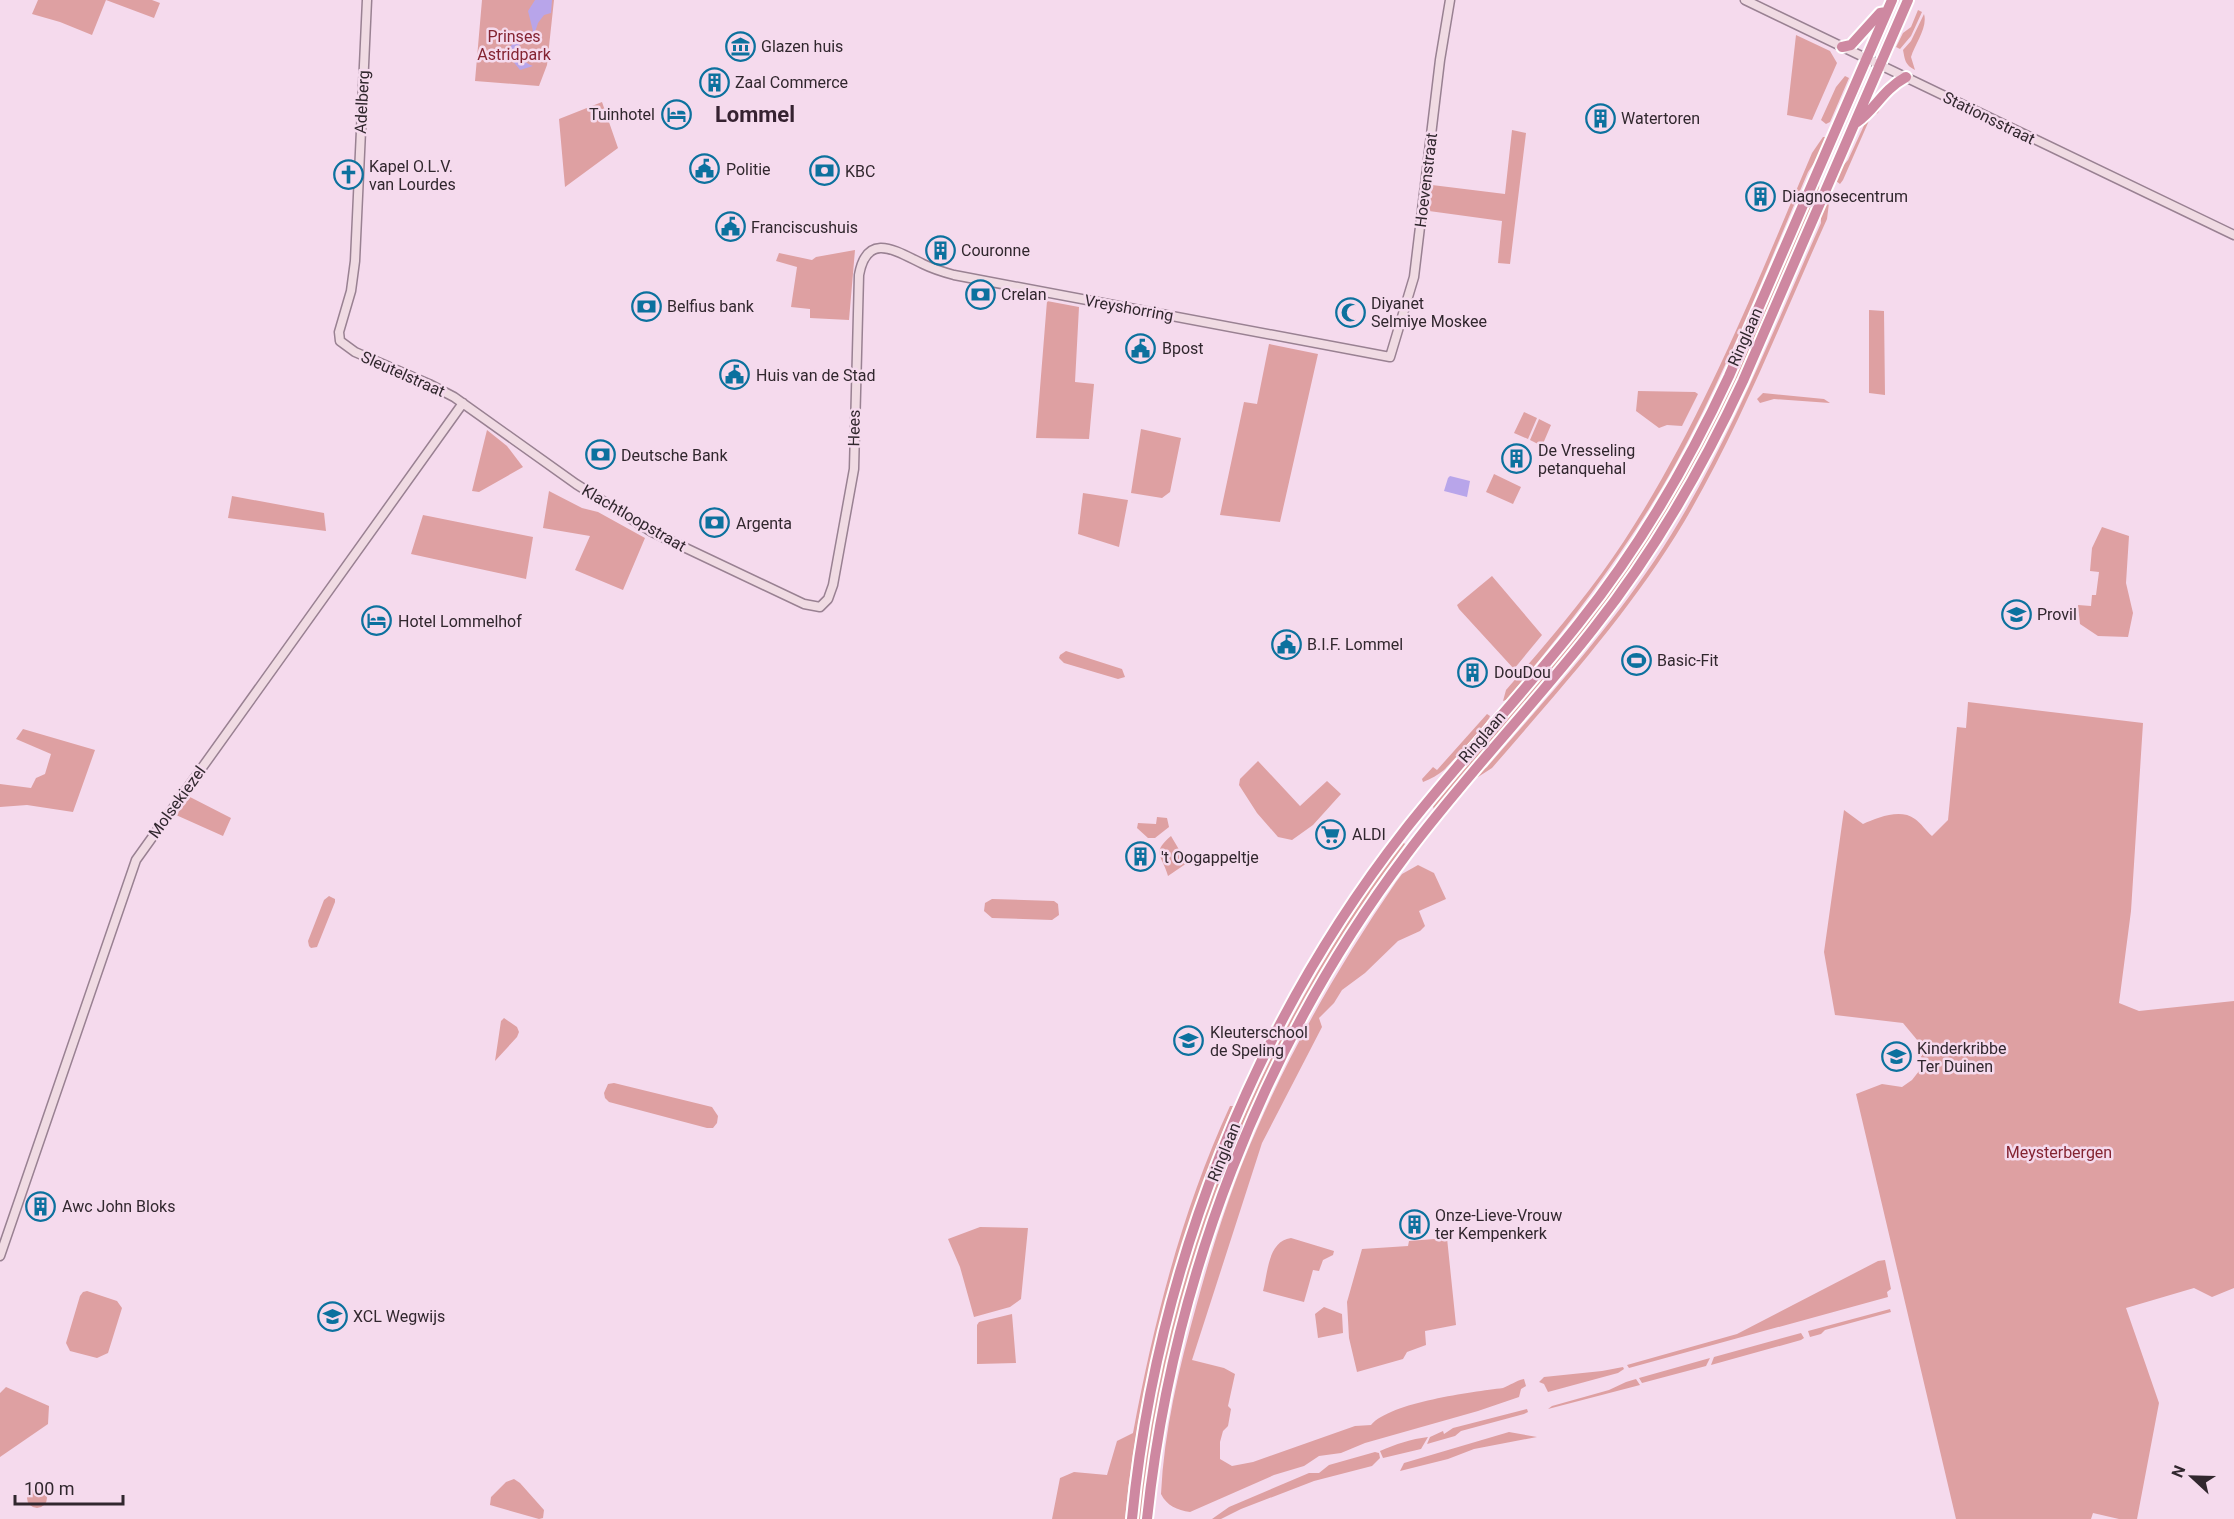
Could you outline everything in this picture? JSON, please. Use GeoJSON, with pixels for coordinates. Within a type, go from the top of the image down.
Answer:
{"type":"FeatureCollection","features":[{"type":"Feature","properties":{"kind":"highway","name":"Ringlaan"},"geometry":{"type":"LineString","coordinates":[[1132,1517],[1140,1454],[1155,1370],[1192,1236],[1235,1121],[1271,1043],[1332,936],[1373,874],[1457,766],[1580,623],[1636,545],[1665,499],[1729,376],[1892,0]]}},
{"type":"Feature","properties":{"kind":"highway","name":"Ringlaan"},"geometry":{"type":"LineString","coordinates":[[1147,1519],[1169,1384],[1201,1258],[1238,1154],[1301,1018],[1357,926],[1404,857],[1593,629],[1665,528],[1725,419],[1908,0]]}},
{"type":"Feature","properties":{"kind":"highway"},"geometry":{"type":"LineString","coordinates":[[1842,47],[1851,45],[1880,13],[1887,12]]}},
{"type":"Feature","properties":{"kind":"highway"},"geometry":{"type":"LineString","coordinates":[[1854,124],[1862,119],[1886,90],[1906,77]]}},
{"type":"Feature","properties":{"kind":"main road","name":"Adelberg"},"geometry":{"type":"LineString","coordinates":[[342,344],[339,332],[351,291],[355,261],[367,0]]}},
{"type":"Feature","properties":{"kind":"main road","name":"Hoevenstraat"},"geometry":{"type":"LineString","coordinates":[[1389,357],[1411,290],[1440,60],[1450,0]]}},
{"type":"Feature","properties":{"kind":"main road","name":"Stationsstraat"},"geometry":{"type":"LineString","coordinates":[[1744,0],[2234,235]]}},
{"type":"Feature","properties":{"kind":"main road","name":"Vreyshorring"},"geometry":{"type":"LineString","coordinates":[[873,249],[889,248],[930,267],[954,275],[1389,357]]}},
{"type":"Feature","properties":{"kind":"main road","name":"Hees"},"geometry":{"type":"LineString","coordinates":[[820,606],[828,599],[833,585],[852,483],[859,275],[863,260],[873,249]]}},
{"type":"Feature","properties":{"kind":"main road","name":"Sleutelstraat"},"geometry":{"type":"LineString","coordinates":[[342,344],[355,352],[429,384],[463,403]]}},
{"type":"Feature","properties":{"kind":"main road","name":"Klachtloopstraat"},"geometry":{"type":"LineString","coordinates":[[463,403],[576,484],[652,532],[804,604],[820,606]]}},
{"type":"Feature","properties":{"kind":"main road","name":"Molsekiezel"},"geometry":{"type":"LineString","coordinates":[[0,1257],[136,860],[463,403]]}},
{"type":"Feature","properties":{"kind":"green space"},"geometry":{"type":"Polygon","coordinates":[[[38,0],[106,0],[92,35],[32,14],[38,0]]]}},
{"type":"Feature","properties":{"kind":"green space"},"geometry":{"type":"Polygon","coordinates":[[[106,0],[152,0],[160,3],[154,18],[106,0]]]}},
{"type":"Feature","properties":{"kind":"green space","name":"Prinses Astridpark"},"geometry":{"type":"Polygon","coordinates":[[[482,0],[554,0],[547,65],[539,86],[475,81],[482,0]]]}},
{"type":"Feature","properties":{"kind":"green space"},"geometry":{"type":"Polygon","coordinates":[[[1918,10],[1922,12],[1911,36],[1900,49],[1896,47],[1903,33],[1911,27],[1918,10]]]}},
{"type":"Feature","properties":{"kind":"green space"},"geometry":{"type":"Polygon","coordinates":[[[1924,14],[1923,30],[1911,57],[1915,70],[1907,64],[1903,50],[1911,41],[1924,14]]]}},
{"type":"Feature","properties":{"kind":"green space"},"geometry":{"type":"Polygon","coordinates":[[[1796,35],[1830,51],[1837,63],[1812,120],[1787,115],[1796,35]]]}},
{"type":"Feature","properties":{"kind":"green space"},"geometry":{"type":"Polygon","coordinates":[[[1845,76],[1849,78],[1830,122],[1826,124],[1821,120],[1836,87],[1845,76]]]}},
{"type":"Feature","properties":{"kind":"green space"},"geometry":{"type":"Polygon","coordinates":[[[1860,85],[1862,86],[1819,184],[1820,192],[1763,325],[1723,412],[1678,497],[1629,574],[1576,644],[1434,810],[1433,806],[1489,739],[1672,496],[1860,85]]]}},
{"type":"Feature","properties":{"kind":"green space"},"geometry":{"type":"Polygon","coordinates":[[[602,102],[618,148],[565,187],[559,119],[602,102]]]}},
{"type":"Feature","properties":{"kind":"green space"},"geometry":{"type":"Polygon","coordinates":[[[1882,104],[1878,113],[1871,116],[1840,184],[1836,181],[1841,168],[1848,160],[1867,119],[1882,104]]]}},
{"type":"Feature","properties":{"kind":"green space"},"geometry":{"type":"Polygon","coordinates":[[[1512,130],[1526,133],[1510,264],[1498,263],[1502,221],[1429,211],[1432,185],[1505,194],[1512,130]]]}},
{"type":"Feature","properties":{"kind":"green space"},"geometry":{"type":"Polygon","coordinates":[[[1823,137],[1826,137],[1818,157],[1808,172],[1729,357],[1675,465],[1637,527],[1596,587],[1529,672],[1503,701],[1506,690],[1583,598],[1624,541],[1679,448],[1727,351],[1812,153],[1823,137]]]}},
{"type":"Feature","properties":{"kind":"green space"},"geometry":{"type":"Polygon","coordinates":[[[1827,200],[1829,203],[1827,219],[1760,372],[1724,448],[1684,522],[1641,587],[1594,649],[1492,768],[1478,777],[1477,774],[1487,767],[1607,626],[1671,535],[1733,421],[1821,223],[1821,215],[1827,200]]]}},
{"type":"Feature","properties":{"kind":"green space"},"geometry":{"type":"Polygon","coordinates":[[[855,250],[849,320],[810,318],[810,309],[791,307],[797,267],[776,261],[779,253],[812,260],[816,257],[855,250]]]}},
{"type":"Feature","properties":{"kind":"green space"},"geometry":{"type":"Polygon","coordinates":[[[1047,301],[1079,307],[1075,382],[1094,384],[1089,439],[1036,438],[1047,301]]]}},
{"type":"Feature","properties":{"kind":"green space"},"geometry":{"type":"Polygon","coordinates":[[[1869,310],[1884,311],[1885,395],[1869,393],[1869,310]]]}},
{"type":"Feature","properties":{"kind":"green space"},"geometry":{"type":"Polygon","coordinates":[[[1269,344],[1318,354],[1280,522],[1220,515],[1244,402],[1257,404],[1269,344]]]}},
{"type":"Feature","properties":{"kind":"green space"},"geometry":{"type":"Polygon","coordinates":[[[1638,391],[1695,392],[1698,394],[1682,426],[1667,425],[1659,428],[1636,411],[1638,391]]]}},
{"type":"Feature","properties":{"kind":"green space"},"geometry":{"type":"Polygon","coordinates":[[[1763,393],[1824,399],[1830,403],[1774,399],[1760,403],[1757,399],[1763,393]]]}},
{"type":"Feature","properties":{"kind":"green space"},"geometry":{"type":"Polygon","coordinates":[[[1524,412],[1537,418],[1528,439],[1514,433],[1524,412]]]}},
{"type":"Feature","properties":{"kind":"green space"},"geometry":{"type":"Polygon","coordinates":[[[1539,419],[1551,425],[1542,446],[1530,440],[1539,419]]]}},
{"type":"Feature","properties":{"kind":"green space"},"geometry":{"type":"Polygon","coordinates":[[[1141,429],[1181,438],[1170,492],[1162,498],[1131,493],[1141,429]]]}},
{"type":"Feature","properties":{"kind":"green space"},"geometry":{"type":"Polygon","coordinates":[[[487,430],[507,446],[523,467],[479,492],[472,491],[487,430]]]}},
{"type":"Feature","properties":{"kind":"green space"},"geometry":{"type":"Polygon","coordinates":[[[1494,474],[1521,487],[1513,504],[1486,492],[1494,474]]]}},
{"type":"Feature","properties":{"kind":"green space"},"geometry":{"type":"Polygon","coordinates":[[[549,491],[582,508],[598,512],[645,538],[623,590],[575,570],[590,536],[543,528],[549,491]]]}},
{"type":"Feature","properties":{"kind":"green space"},"geometry":{"type":"Polygon","coordinates":[[[1083,493],[1128,500],[1119,547],[1078,534],[1083,493]]]}},
{"type":"Feature","properties":{"kind":"green space"},"geometry":{"type":"Polygon","coordinates":[[[232,496],[324,513],[326,531],[228,518],[232,496]]]}},
{"type":"Feature","properties":{"kind":"green space"},"geometry":{"type":"Polygon","coordinates":[[[423,515],[533,537],[526,579],[411,554],[423,515]]]}},
{"type":"Feature","properties":{"kind":"green space"},"geometry":{"type":"Polygon","coordinates":[[[2102,527],[2129,536],[2126,583],[2133,613],[2128,637],[2098,636],[2080,624],[2078,605],[2091,606],[2092,595],[2096,595],[2099,572],[2090,571],[2092,548],[2102,527]]]}},
{"type":"Feature","properties":{"kind":"green space"},"geometry":{"type":"Polygon","coordinates":[[[1492,576],[1542,635],[1514,669],[1457,605],[1492,576]]]}},
{"type":"Feature","properties":{"kind":"green space"},"geometry":{"type":"Polygon","coordinates":[[[1066,651],[1122,669],[1125,677],[1118,679],[1064,663],[1059,658],[1066,651]]]}},
{"type":"Feature","properties":{"kind":"green space","name":"Meysterbergen"},"geometry":{"type":"Polygon","coordinates":[[[1968,702],[2143,723],[2131,911],[2119,1003],[2139,1011],[2234,1001],[2234,1288],[2212,1297],[2194,1288],[2126,1308],[2159,1403],[2137,1519],[2119,1519],[2093,1513],[2091,1519],[1956,1519],[1856,1094],[1882,1084],[1902,1087],[1912,1080],[1923,1066],[1918,1041],[1903,1023],[1835,1015],[1824,952],[1844,810],[1863,824],[1889,815],[1903,814],[1917,821],[1932,836],[1948,820],[1957,727],[1966,728],[1968,702]]]}},
{"type":"Feature","properties":{"kind":"green space"},"geometry":{"type":"Polygon","coordinates":[[[1487,714],[1490,716],[1483,726],[1448,766],[1423,782],[1422,779],[1433,767],[1437,770],[1487,714]]]}},
{"type":"Feature","properties":{"kind":"green space"},"geometry":{"type":"Polygon","coordinates":[[[23,729],[95,750],[73,812],[27,805],[0,807],[0,784],[31,788],[36,778],[45,774],[51,754],[16,739],[23,729]]]}},
{"type":"Feature","properties":{"kind":"green space"},"geometry":{"type":"Polygon","coordinates":[[[1258,761],[1300,806],[1327,781],[1341,794],[1313,825],[1292,840],[1278,837],[1257,813],[1239,785],[1240,779],[1258,761]]]}},
{"type":"Feature","properties":{"kind":"green space"},"geometry":{"type":"Polygon","coordinates":[[[190,797],[231,818],[223,836],[176,815],[190,797]]]}},
{"type":"Feature","properties":{"kind":"green space"},"geometry":{"type":"Polygon","coordinates":[[[1157,817],[1167,818],[1169,827],[1155,838],[1148,838],[1137,828],[1138,823],[1156,824],[1157,817]]]}},
{"type":"Feature","properties":{"kind":"green space"},"geometry":{"type":"Polygon","coordinates":[[[1171,836],[1187,863],[1168,876],[1160,851],[1161,846],[1171,836]]]}},
{"type":"Feature","properties":{"kind":"green space"},"geometry":{"type":"Polygon","coordinates":[[[1402,841],[1405,844],[1371,891],[1341,941],[1211,1216],[1142,1519],[1137,1519],[1153,1412],[1166,1349],[1184,1279],[1231,1147],[1259,1083],[1324,960],[1402,841]]]}},
{"type":"Feature","properties":{"kind":"green space"},"geometry":{"type":"Polygon","coordinates":[[[1418,865],[1434,873],[1446,899],[1419,911],[1425,926],[1420,931],[1398,941],[1365,973],[1342,990],[1334,1003],[1319,1018],[1322,1027],[1262,1143],[1192,1360],[1224,1368],[1235,1374],[1228,1406],[1231,1409],[1228,1426],[1223,1431],[1220,1442],[1220,1459],[1232,1466],[1253,1462],[1355,1426],[1371,1425],[1381,1417],[1413,1404],[1453,1395],[1503,1388],[1524,1379],[1526,1386],[1521,1389],[1519,1397],[1365,1443],[1341,1453],[1319,1456],[1304,1466],[1274,1475],[1190,1512],[1177,1509],[1166,1502],[1161,1494],[1173,1400],[1202,1285],[1238,1174],[1286,1066],[1320,1003],[1396,882],[1402,874],[1418,865]]]}},
{"type":"Feature","properties":{"kind":"green space"},"geometry":{"type":"Polygon","coordinates":[[[329,896],[335,899],[335,902],[317,947],[311,948],[308,941],[324,900],[329,896]]]}},
{"type":"Feature","properties":{"kind":"green space"},"geometry":{"type":"Polygon","coordinates":[[[992,899],[1054,901],[1058,904],[1059,915],[1052,920],[992,918],[984,911],[985,903],[992,899]]]}},
{"type":"Feature","properties":{"kind":"green space"},"geometry":{"type":"Polygon","coordinates":[[[504,1018],[517,1027],[519,1032],[495,1061],[501,1021],[504,1018]]]}},
{"type":"Feature","properties":{"kind":"green space"},"geometry":{"type":"Polygon","coordinates":[[[614,1083],[712,1107],[718,1116],[717,1123],[713,1128],[707,1128],[609,1102],[604,1093],[608,1084],[614,1083]]]}},
{"type":"Feature","properties":{"kind":"green space"},"geometry":{"type":"Polygon","coordinates":[[[1230,1106],[1233,1106],[1195,1206],[1164,1308],[1140,1412],[1125,1519],[1052,1519],[1060,1478],[1074,1472],[1107,1475],[1117,1441],[1133,1433],[1150,1349],[1171,1266],[1198,1185],[1230,1106]]]}},
{"type":"Feature","properties":{"kind":"green space"},"geometry":{"type":"Polygon","coordinates":[[[980,1227],[1028,1228],[1021,1299],[1010,1307],[974,1317],[960,1267],[948,1239],[980,1227]]]}},
{"type":"Feature","properties":{"kind":"green space"},"geometry":{"type":"Polygon","coordinates":[[[1291,1238],[1334,1251],[1333,1255],[1323,1260],[1319,1271],[1313,1270],[1304,1302],[1263,1291],[1273,1251],[1283,1240],[1291,1238]]]}},
{"type":"Feature","properties":{"kind":"green space"},"geometry":{"type":"Polygon","coordinates":[[[1447,1238],[1456,1325],[1425,1331],[1426,1345],[1407,1352],[1403,1359],[1357,1372],[1349,1338],[1347,1302],[1362,1249],[1408,1246],[1409,1241],[1447,1238]]]}},
{"type":"Feature","properties":{"kind":"green space"},"geometry":{"type":"Polygon","coordinates":[[[1885,1260],[1891,1289],[1887,1292],[1888,1297],[1629,1368],[1627,1365],[1737,1334],[1878,1261],[1885,1260]]]}},
{"type":"Feature","properties":{"kind":"green space"},"geometry":{"type":"Polygon","coordinates":[[[87,1291],[117,1301],[122,1308],[108,1353],[97,1358],[70,1351],[66,1343],[80,1296],[87,1291]]]}},
{"type":"Feature","properties":{"kind":"green space"},"geometry":{"type":"Polygon","coordinates":[[[1324,1307],[1342,1314],[1343,1333],[1318,1338],[1315,1314],[1324,1307]]]}},
{"type":"Feature","properties":{"kind":"green space"},"geometry":{"type":"Polygon","coordinates":[[[1890,1309],[1891,1312],[1825,1330],[1821,1334],[1810,1337],[1808,1331],[1890,1309]]]}},
{"type":"Feature","properties":{"kind":"green space"},"geometry":{"type":"Polygon","coordinates":[[[1012,1314],[1016,1363],[977,1364],[977,1325],[979,1322],[1012,1314]]]}},
{"type":"Feature","properties":{"kind":"green space"},"geometry":{"type":"Polygon","coordinates":[[[1801,1333],[1804,1338],[1801,1340],[1711,1365],[1714,1357],[1801,1333]]]}},
{"type":"Feature","properties":{"kind":"green space"},"geometry":{"type":"Polygon","coordinates":[[[1710,1358],[1706,1366],[1642,1383],[1639,1378],[1710,1358]]]}},
{"type":"Feature","properties":{"kind":"green space"},"geometry":{"type":"Polygon","coordinates":[[[1623,1367],[1624,1369],[1618,1373],[1548,1392],[1544,1384],[1539,1382],[1544,1377],[1623,1367]]]}},
{"type":"Feature","properties":{"kind":"green space"},"geometry":{"type":"Polygon","coordinates":[[[1636,1379],[1640,1385],[1548,1409],[1609,1390],[1636,1379]]]}},
{"type":"Feature","properties":{"kind":"green space"},"geometry":{"type":"Polygon","coordinates":[[[6,1387],[49,1406],[48,1424],[0,1457],[0,1393],[6,1387]]]}},
{"type":"Feature","properties":{"kind":"green space"},"geometry":{"type":"Polygon","coordinates":[[[1527,1409],[1528,1412],[1524,1414],[1461,1431],[1455,1436],[1427,1444],[1430,1437],[1443,1431],[1444,1434],[1453,1428],[1527,1409]]]}},
{"type":"Feature","properties":{"kind":"green space"},"geometry":{"type":"Polygon","coordinates":[[[1509,1432],[1537,1437],[1474,1449],[1448,1459],[1400,1471],[1404,1463],[1509,1432]]]}},
{"type":"Feature","properties":{"kind":"green space"},"geometry":{"type":"Polygon","coordinates":[[[1428,1437],[1421,1449],[1383,1458],[1380,1451],[1404,1442],[1428,1437]]]}},
{"type":"Feature","properties":{"kind":"green space"},"geometry":{"type":"Polygon","coordinates":[[[1375,1452],[1379,1453],[1380,1458],[1372,1466],[1314,1481],[1221,1519],[1212,1519],[1229,1507],[1309,1473],[1319,1473],[1329,1465],[1375,1452]]]}},
{"type":"Feature","properties":{"kind":"green space"},"geometry":{"type":"Polygon","coordinates":[[[514,1479],[544,1510],[543,1518],[539,1519],[490,1505],[491,1497],[506,1482],[514,1479]]]}},
{"type":"Feature","properties":{"kind":"green space"},"geometry":{"type":"Polygon","coordinates":[[[37,1488],[44,1491],[47,1498],[44,1505],[37,1508],[30,1505],[27,1498],[30,1491],[37,1488]]]}},
{"type":"Feature","properties":{"kind":"shaded area"},"geometry":{"type":"Polygon","coordinates":[[[535,0],[552,0],[551,13],[544,15],[534,35],[520,43],[521,57],[533,66],[520,70],[512,60],[510,47],[516,35],[527,35],[533,31],[528,11],[535,0]]]}},
{"type":"Feature","properties":{"kind":"shaded area"},"geometry":{"type":"Polygon","coordinates":[[[1450,476],[1470,481],[1467,497],[1444,491],[1450,476]]]}},
{"type":"Feature","properties":{"kind":"place","name":"Glazen huis"},"geometry":{"type":"Point","coordinates":[740,46]}},
{"type":"Feature","properties":{"kind":"place","name":"Zaal Commerce"},"geometry":{"type":"Point","coordinates":[714,82]}},
{"type":"Feature","properties":{"kind":"place","name":"Tuinhotel"},"geometry":{"type":"Point","coordinates":[676,114]}},
{"type":"Feature","properties":{"kind":"place","name":"Watertoren"},"geometry":{"type":"Point","coordinates":[1600,118]}},
{"type":"Feature","properties":{"kind":"place","name":"Politie"},"geometry":{"type":"Point","coordinates":[705,169]}},
{"type":"Feature","properties":{"kind":"place","name":"KBC"},"geometry":{"type":"Point","coordinates":[824,171]}},
{"type":"Feature","properties":{"kind":"place","name":"Kapel O.L.V. van Lourdes"},"geometry":{"type":"Point","coordinates":[348,175]}},
{"type":"Feature","properties":{"kind":"place","name":"Diagnosecentrum"},"geometry":{"type":"Point","coordinates":[1761,196]}},
{"type":"Feature","properties":{"kind":"place","name":"Franciscushuis"},"geometry":{"type":"Point","coordinates":[730,227]}},
{"type":"Feature","properties":{"kind":"place","name":"Couronne"},"geometry":{"type":"Point","coordinates":[940,250]}},
{"type":"Feature","properties":{"kind":"place","name":"Crelan"},"geometry":{"type":"Point","coordinates":[980,294]}},
{"type":"Feature","properties":{"kind":"place","name":"Belfius bank"},"geometry":{"type":"Point","coordinates":[646,306]}},
{"type":"Feature","properties":{"kind":"place","name":"Diyanet Selmiye Moskee"},"geometry":{"type":"Point","coordinates":[1350,312]}},
{"type":"Feature","properties":{"kind":"place","name":"Bpost"},"geometry":{"type":"Point","coordinates":[1141,348]}},
{"type":"Feature","properties":{"kind":"place","name":"Huis van de Stad"},"geometry":{"type":"Point","coordinates":[735,375]}},
{"type":"Feature","properties":{"kind":"place","name":"Deutsche Bank"},"geometry":{"type":"Point","coordinates":[600,455]}},
{"type":"Feature","properties":{"kind":"place","name":"De Vresseling petanquehal"},"geometry":{"type":"Point","coordinates":[1517,459]}},
{"type":"Feature","properties":{"kind":"place","name":"Argenta"},"geometry":{"type":"Point","coordinates":[715,523]}},
{"type":"Feature","properties":{"kind":"place","name":"Provil"},"geometry":{"type":"Point","coordinates":[2016,614]}},
{"type":"Feature","properties":{"kind":"place","name":"Hotel Lommelhof"},"geometry":{"type":"Point","coordinates":[377,621]}},
{"type":"Feature","properties":{"kind":"place","name":"B.I.F. Lommel"},"geometry":{"type":"Point","coordinates":[1286,644]}},
{"type":"Feature","properties":{"kind":"place","name":"Basic-Fit"},"geometry":{"type":"Point","coordinates":[1636,660]}},
{"type":"Feature","properties":{"kind":"place","name":"DouDou"},"geometry":{"type":"Point","coordinates":[1473,672]}},
{"type":"Feature","properties":{"kind":"place","name":"ALDI"},"geometry":{"type":"Point","coordinates":[1331,834]}},
{"type":"Feature","properties":{"kind":"place","name":"'t Oogappeltje"},"geometry":{"type":"Point","coordinates":[1140,857]}},
{"type":"Feature","properties":{"kind":"place","name":"Kleuterschool de Speling"},"geometry":{"type":"Point","coordinates":[1189,1041]}},
{"type":"Feature","properties":{"kind":"place","name":"Kinderkribbe Ter Duinen"},"geometry":{"type":"Point","coordinates":[1896,1057]}},
{"type":"Feature","properties":{"kind":"place","name":"Awc John Bloks"},"geometry":{"type":"Point","coordinates":[41,1206]}},
{"type":"Feature","properties":{"kind":"place","name":"Onze-Lieve-Vrouw ter Kempenkerk"},"geometry":{"type":"Point","coordinates":[1414,1224]}},
{"type":"Feature","properties":{"kind":"place","name":"XCL Wegwijs"},"geometry":{"type":"Point","coordinates":[332,1316]}},
{"type":"Feature","properties":{"kind":"district","name":"Lommel"},"geometry":{"type":"Point","coordinates":[755,114]}}]}
